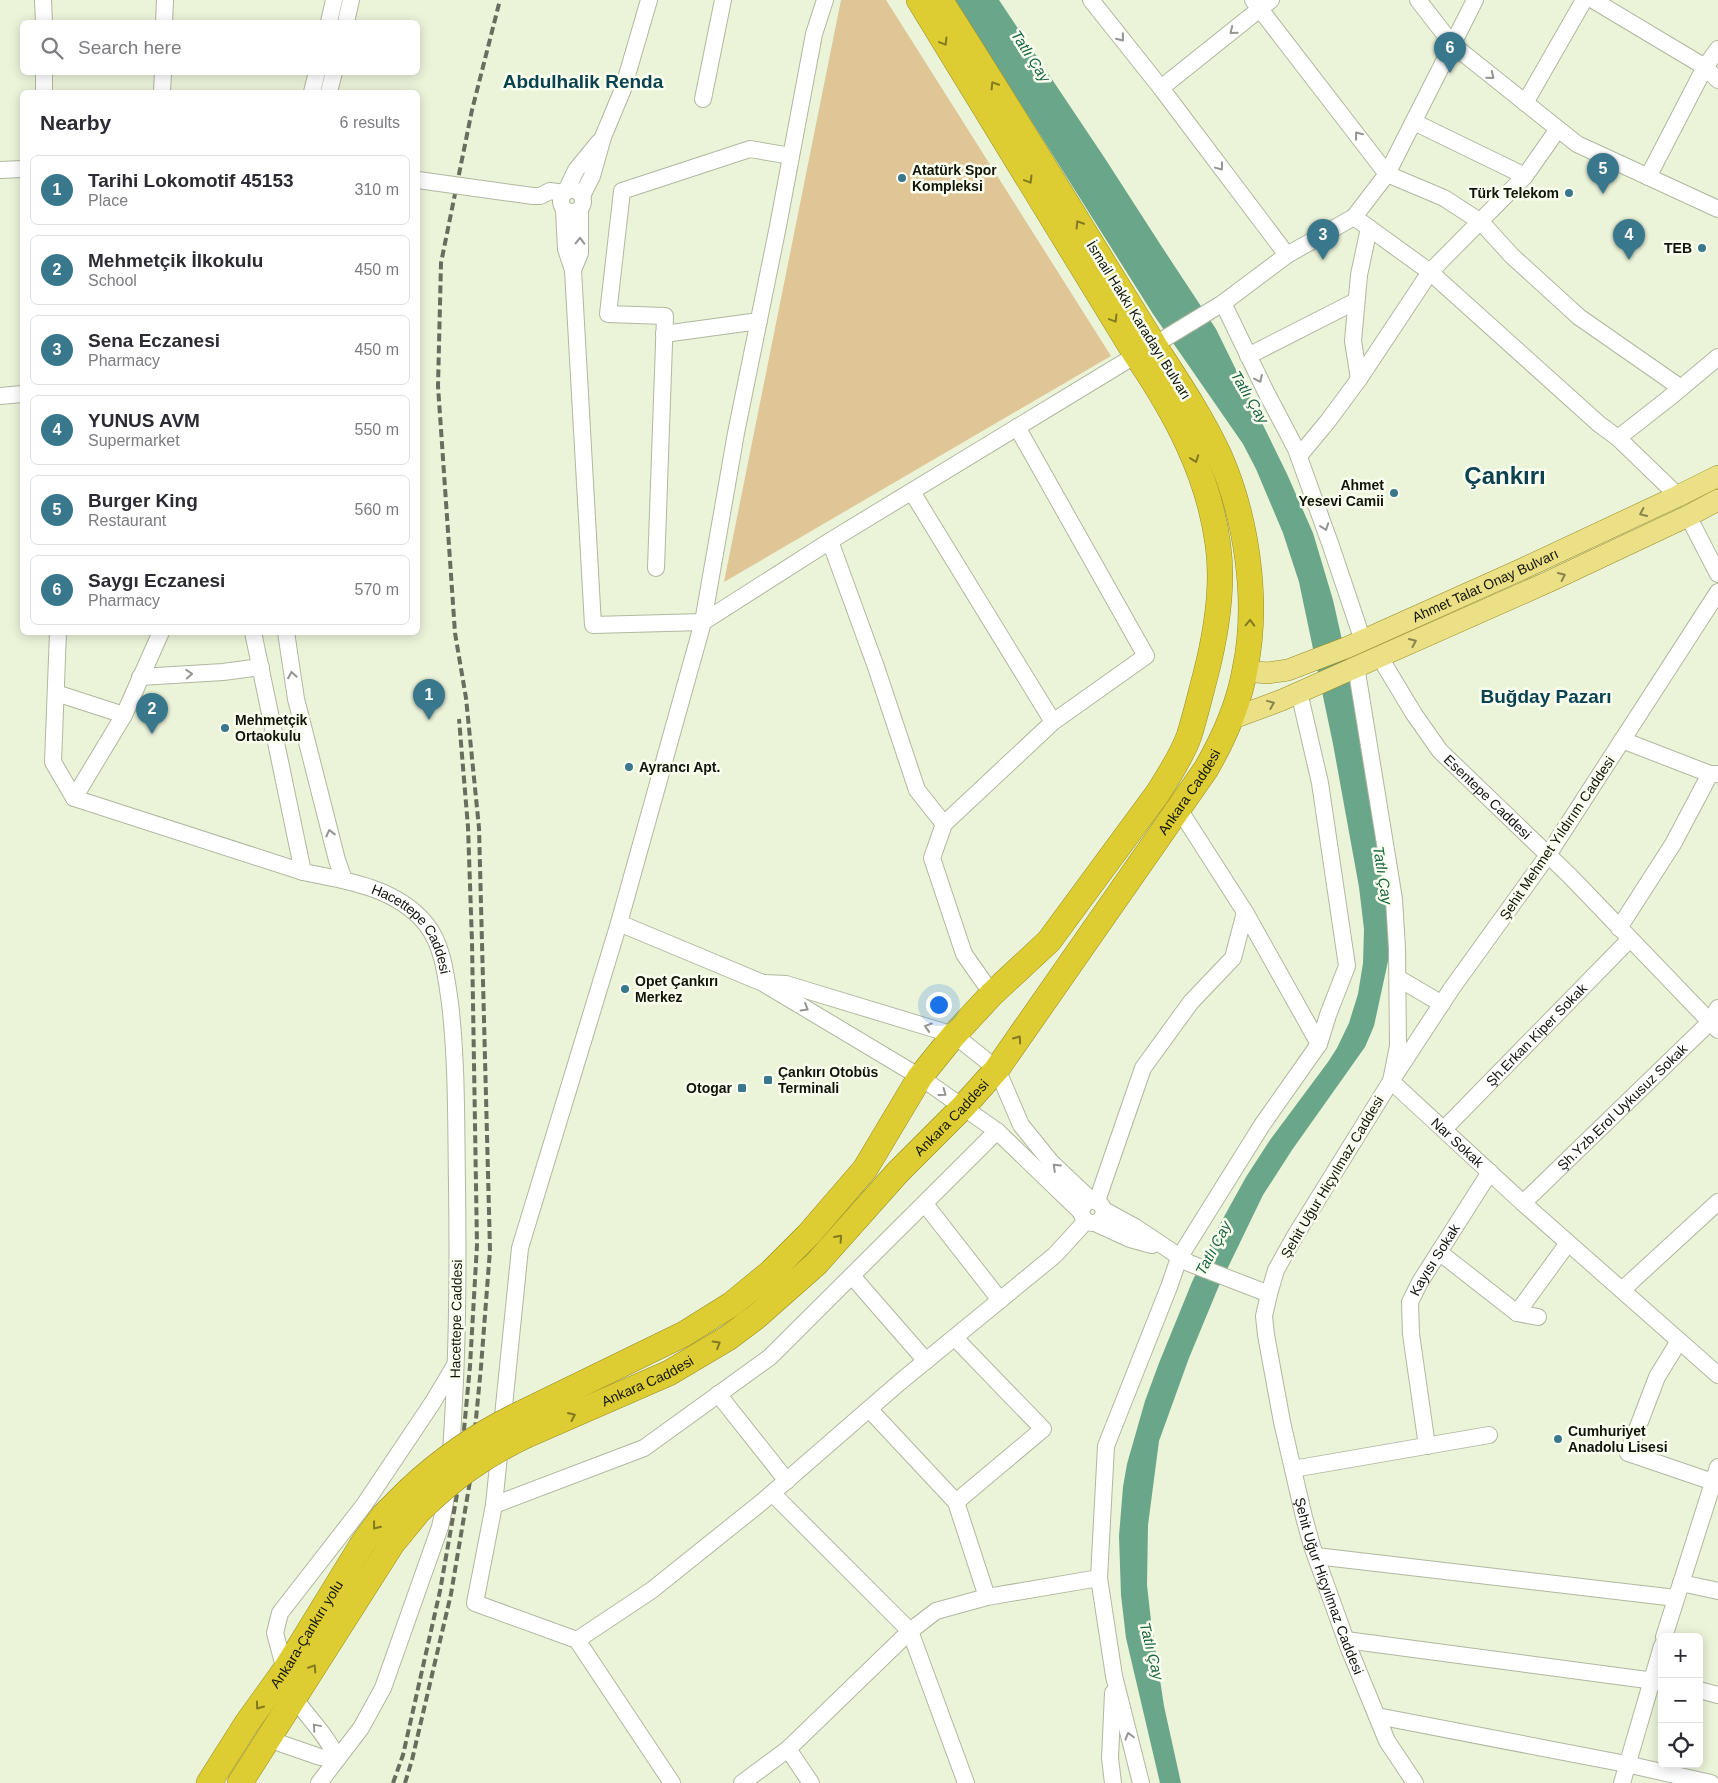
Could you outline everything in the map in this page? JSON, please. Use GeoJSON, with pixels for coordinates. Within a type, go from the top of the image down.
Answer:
{"type":"FeatureCollection","features":[{"type":"Feature","properties":{"kind":"highway"},"geometry":{"type":"LineString","coordinates":[[414,1500],[435,1467],[460,1448],[492,1428],[524,1424],[684,1334],[717,1314],[771,1272],[809,1234],[865,1169],[920,1077],[954,1035],[992,994],[1049,941],[1158,793],[1173,769],[1188,737],[1217,622],[1219,546],[1214,519],[1202,480],[1181,428],[1159,389],[1151,346],[919,0]]}},
{"type":"Feature","properties":{"kind":"highway","name":"İsmail Hakkı Karadayı Bulvarı"},"geometry":{"type":"LineString","coordinates":[[940,0],[1151,346],[1212,441],[1220,458],[1235,502],[1249,577],[1249,643],[1245,671]]}},
{"type":"Feature","properties":{"kind":"highway","name":"Ankara Caddesi"},"geometry":{"type":"LineString","coordinates":[[524,1424],[669,1373],[742,1329],[776,1302],[816,1264],[898,1172],[963,1107],[997,1069],[1206,769],[1220,745],[1231,719],[1245,671]]}},
{"type":"Feature","properties":{"kind":"highway","name":"Ankara-Çankırı yolu"},"geometry":{"type":"LineString","coordinates":[[209,1783],[247,1722],[285,1670],[363,1543],[384,1516],[414,1500]]}},
{"type":"Feature","properties":{"kind":"highway","name":"Ankara-Çankırı yolu"},"geometry":{"type":"LineString","coordinates":[[240,1783],[392,1544],[414,1500]]}},
{"type":"Feature","properties":{"kind":"main road","name":"Ahmet Talat Onay Bulvarı"},"geometry":{"type":"LineString","coordinates":[[1355,656],[1522,569],[1718,476]]}},
{"type":"Feature","properties":{"kind":"main road","name":"Ahmet Talat Onay Bulvarı"},"geometry":{"type":"LineString","coordinates":[[1245,671],[1278,672],[1308,663],[1355,656],[1379,656],[1548,582],[1718,500]]}},
{"type":"Feature","properties":{"kind":"main road"},"geometry":{"type":"LineString","coordinates":[[1231,719],[1270,705],[1305,689],[1355,656]]}},
{"type":"Feature","properties":{"kind":"street"},"geometry":{"type":"LineString","coordinates":[[43,0],[44,20]]}},
{"type":"Feature","properties":{"kind":"street"},"geometry":{"type":"LineString","coordinates":[[164,20],[165,0]]}},
{"type":"Feature","properties":{"kind":"street"},"geometry":{"type":"LineString","coordinates":[[329,20],[334,0]]}},
{"type":"Feature","properties":{"kind":"street"},"geometry":{"type":"LineString","coordinates":[[346,20],[351,0]]}},
{"type":"Feature","properties":{"kind":"street"},"geometry":{"type":"LineString","coordinates":[[649,0],[623,89],[603,137],[592,176],[570,201],[566,249],[573,270],[593,625],[703,622],[830,541],[1208,313],[1287,255],[1354,217],[1387,174],[1475,0]]}},
{"type":"Feature","properties":{"kind":"street"},"geometry":{"type":"LineString","coordinates":[[703,99],[723,0]]}},
{"type":"Feature","properties":{"kind":"street"},"geometry":{"type":"LineString","coordinates":[[672,1783],[577,1640],[475,1603],[494,1506],[520,1248],[619,923],[703,622],[736,432],[814,34],[825,0]]}},
{"type":"Feature","properties":{"kind":"street"},"geometry":{"type":"LineString","coordinates":[[1090,0],[1161,88],[1287,255]]}},
{"type":"Feature","properties":{"kind":"street"},"geometry":{"type":"LineString","coordinates":[[1418,0],[1453,45],[1577,144],[1718,209]]}},
{"type":"Feature","properties":{"kind":"street"},"geometry":{"type":"LineString","coordinates":[[1525,103],[1593,1],[1705,66],[1718,80]]}},
{"type":"Feature","properties":{"kind":"street"},"geometry":{"type":"LineString","coordinates":[[1161,88],[1262,3],[1387,174],[1444,198],[1481,222],[1512,256],[1579,317],[1681,388]]}},
{"type":"Feature","properties":{"kind":"street"},"geometry":{"type":"LineString","coordinates":[[1648,177],[1705,66],[1718,49]]}},
{"type":"Feature","properties":{"kind":"street"},"geometry":{"type":"LineString","coordinates":[[44,75],[44,90]]}},
{"type":"Feature","properties":{"kind":"street"},"geometry":{"type":"LineString","coordinates":[[162,90],[163,75]]}},
{"type":"Feature","properties":{"kind":"street"},"geometry":{"type":"LineString","coordinates":[[312,90],[316,75]]}},
{"type":"Feature","properties":{"kind":"street"},"geometry":{"type":"LineString","coordinates":[[330,90],[333,75]]}},
{"type":"Feature","properties":{"kind":"street"},"geometry":{"type":"LineString","coordinates":[[1414,122],[1525,176]]}},
{"type":"Feature","properties":{"kind":"street"},"geometry":{"type":"LineString","coordinates":[[1299,456],[1359,378],[1430,272],[1525,176],[1558,129]]}},
{"type":"Feature","properties":{"kind":"street"},"geometry":{"type":"LineString","coordinates":[[656,568],[665,316],[608,314],[622,191],[750,149],[791,156]]}},
{"type":"Feature","properties":{"kind":"street"},"geometry":{"type":"LineString","coordinates":[[0,170],[20,169]]}},
{"type":"Feature","properties":{"kind":"street"},"geometry":{"type":"LineString","coordinates":[[420,180],[537,196],[549,204],[570,201]]}},
{"type":"Feature","properties":{"kind":"street"},"geometry":{"type":"LineString","coordinates":[[1354,217],[1430,272],[1599,424],[1618,438],[1678,496]]}},
{"type":"Feature","properties":{"kind":"street"},"geometry":{"type":"LineString","coordinates":[[1359,378],[1353,341],[1359,275],[1369,228]]}},
{"type":"Feature","properties":{"kind":"street"},"geometry":{"type":"LineString","coordinates":[[1248,356],[1356,301]]}},
{"type":"Feature","properties":{"kind":"street","name":"Şehit Uğur Hiçyılmaz Caddesi"},"geometry":{"type":"LineString","coordinates":[[1223,303],[1299,456],[1331,546],[1355,656],[1394,899],[1397,924],[1398,1046],[1391,1081],[1294,1236],[1276,1270],[1264,1316],[1266,1335],[1293,1469],[1304,1518],[1316,1556],[1346,1640],[1387,1741],[1415,1783]]}},
{"type":"Feature","properties":{"kind":"street"},"geometry":{"type":"LineString","coordinates":[[664,334],[759,321]]}},
{"type":"Feature","properties":{"kind":"street"},"geometry":{"type":"LineString","coordinates":[[1618,438],[1718,357]]}},
{"type":"Feature","properties":{"kind":"street"},"geometry":{"type":"LineString","coordinates":[[0,396],[20,394]]}},
{"type":"Feature","properties":{"kind":"street"},"geometry":{"type":"LineString","coordinates":[[992,994],[964,954],[932,858],[944,824],[1054,722],[1146,656],[1017,427]]}},
{"type":"Feature","properties":{"kind":"street"},"geometry":{"type":"LineString","coordinates":[[912,492],[1054,722]]}},
{"type":"Feature","properties":{"kind":"street"},"geometry":{"type":"LineString","coordinates":[[1688,516],[1718,574]]}},
{"type":"Feature","properties":{"kind":"street"},"geometry":{"type":"LineString","coordinates":[[830,541],[876,667],[917,790],[944,824]]}},
{"type":"Feature","properties":{"kind":"street","name":"Şehit Mehmet Yıldırım Caddesi"},"geometry":{"type":"LineString","coordinates":[[1391,1081],[1442,1004],[1548,855],[1718,592]]}},
{"type":"Feature","properties":{"kind":"street"},"geometry":{"type":"LineString","coordinates":[[58,635],[53,762],[74,798],[124,715],[160,635]]}},
{"type":"Feature","properties":{"kind":"street"},"geometry":{"type":"LineString","coordinates":[[254,635],[303,872]]}},
{"type":"Feature","properties":{"kind":"street"},"geometry":{"type":"LineString","coordinates":[[286,635],[296,699],[337,860],[344,880]]}},
{"type":"Feature","properties":{"kind":"street","name":"Esentepe Caddesi"},"geometry":{"type":"LineString","coordinates":[[1379,656],[1414,714],[1440,751],[1715,1020]]}},
{"type":"Feature","properties":{"kind":"street"},"geometry":{"type":"LineString","coordinates":[[140,677],[223,672],[260,667]]}},
{"type":"Feature","properties":{"kind":"street"},"geometry":{"type":"LineString","coordinates":[[1142,1783],[1114,1676],[1099,1578],[1106,1446],[1169,1287],[1178,1256],[1262,1125],[1319,1044],[1347,966],[1305,689]]}},
{"type":"Feature","properties":{"kind":"street"},"geometry":{"type":"LineString","coordinates":[[56,693],[124,715]]}},
{"type":"Feature","properties":{"kind":"street"},"geometry":{"type":"LineString","coordinates":[[1622,740],[1714,774]]}},
{"type":"Feature","properties":{"kind":"street","name":"Şh.Erkan Kiper Sokak"},"geometry":{"type":"LineString","coordinates":[[1444,1129],[1625,934],[1673,844],[1714,774]]}},
{"type":"Feature","properties":{"kind":"street","name":"Hacettepe Caddesi"},"geometry":{"type":"LineString","coordinates":[[74,798],[303,872],[344,880],[392,896],[427,925],[437,943],[444,965],[453,1026],[456,1066],[458,1273],[453,1423],[445,1506],[440,1527],[383,1688],[361,1728],[319,1783]]}},
{"type":"Feature","properties":{"kind":"street"},"geometry":{"type":"LineString","coordinates":[[1179,809],[1245,912],[1319,1044]]}},
{"type":"Feature","properties":{"kind":"street"},"geometry":{"type":"LineString","coordinates":[[577,1640],[652,1590],[772,1493],[926,1361],[1055,1256],[1092,1211],[1143,1068],[1191,1002],[1233,958],[1245,912]]}},
{"type":"Feature","properties":{"kind":"street"},"geometry":{"type":"LineString","coordinates":[[619,923],[763,983],[920,1077],[996,1131],[1044,1178],[1092,1211],[1135,1227],[1178,1256],[1269,1294]]}},
{"type":"Feature","properties":{"kind":"street"},"geometry":{"type":"LineString","coordinates":[[1398,978],[1442,1004]]}},
{"type":"Feature","properties":{"kind":"street"},"geometry":{"type":"LineString","coordinates":[[763,983],[786,984],[954,1035],[997,1069],[1021,1125],[1092,1211]]}},
{"type":"Feature","properties":{"kind":"street","name":"Şh.Yzb.Erol Uykusuz Sokak"},"geometry":{"type":"LineString","coordinates":[[1523,1203],[1715,1020]]}},
{"type":"Feature","properties":{"kind":"street","name":"Nar Sokak"},"geometry":{"type":"LineString","coordinates":[[1391,1081],[1523,1203],[1718,1375]]}},
{"type":"Feature","properties":{"kind":"street"},"geometry":{"type":"LineString","coordinates":[[494,1506],[644,1448],[770,1357],[996,1131]]}},
{"type":"Feature","properties":{"kind":"street","name":"Kayısı Sokak"},"geometry":{"type":"LineString","coordinates":[[1427,1446],[1415,1370],[1409,1312],[1410,1302],[1414,1292],[1490,1172]]}},
{"type":"Feature","properties":{"kind":"street"},"geometry":{"type":"LineString","coordinates":[[1622,1290],[1718,1202]]}},
{"type":"Feature","properties":{"kind":"street"},"geometry":{"type":"LineString","coordinates":[[925,1204],[1000,1300]]}},
{"type":"Feature","properties":{"kind":"street"},"geometry":{"type":"LineString","coordinates":[[1518,1313],[1568,1243]]}},
{"type":"Feature","properties":{"kind":"street"},"geometry":{"type":"LineString","coordinates":[[1439,1252],[1518,1313],[1538,1317]]}},
{"type":"Feature","properties":{"kind":"street"},"geometry":{"type":"LineString","coordinates":[[852,1276],[926,1361]]}},
{"type":"Feature","properties":{"kind":"street"},"geometry":{"type":"LineString","coordinates":[[955,1338],[1043,1429],[956,1502]]}},
{"type":"Feature","properties":{"kind":"street"},"geometry":{"type":"LineString","coordinates":[[1665,1633],[1715,1475],[1628,1453],[1657,1377],[1679,1341]]}},
{"type":"Feature","properties":{"kind":"street"},"geometry":{"type":"LineString","coordinates":[[285,1670],[275,1633],[280,1613],[364,1505],[433,1402],[456,1362]]}},
{"type":"Feature","properties":{"kind":"street"},"geometry":{"type":"LineString","coordinates":[[718,1394],[786,1481]]}},
{"type":"Feature","properties":{"kind":"street"},"geometry":{"type":"LineString","coordinates":[[869,1409],[956,1502],[987,1597]]}},
{"type":"Feature","properties":{"kind":"street"},"geometry":{"type":"LineString","coordinates":[[1293,1469],[1489,1435]]}},
{"type":"Feature","properties":{"kind":"street"},"geometry":{"type":"LineString","coordinates":[[772,1493],[910,1631],[966,1783]]}},
{"type":"Feature","properties":{"kind":"street"},"geometry":{"type":"LineString","coordinates":[[1316,1556],[1678,1590],[1718,1591]]}},
{"type":"Feature","properties":{"kind":"street"},"geometry":{"type":"LineString","coordinates":[[742,1783],[788,1749],[910,1631],[936,1611],[987,1597],[1099,1578]]}},
{"type":"Feature","properties":{"kind":"street"},"geometry":{"type":"LineString","coordinates":[[1346,1640],[1657,1681],[1626,1764],[1622,1783]]}},
{"type":"Feature","properties":{"kind":"street"},"geometry":{"type":"LineString","coordinates":[[1113,1783],[1110,1758],[1114,1676]]}},
{"type":"Feature","properties":{"kind":"street"},"geometry":{"type":"LineString","coordinates":[[1703,1691],[1718,1695]]}},
{"type":"Feature","properties":{"kind":"street"},"geometry":{"type":"LineString","coordinates":[[268,1739],[320,1757],[337,1758],[328,1740],[305,1714],[294,1697]]}},
{"type":"Feature","properties":{"kind":"street"},"geometry":{"type":"LineString","coordinates":[[1377,1716],[1626,1764],[1711,1783]]}},
{"type":"Feature","properties":{"kind":"street"},"geometry":{"type":"LineString","coordinates":[[788,1749],[811,1783]]}},
{"type":"Feature","properties":{"kind":"shaded area","name":"Atatürk Spor Kompleksi"},"geometry":{"type":"Polygon","coordinates":[[[841,0],[886,0],[1111,356],[724,582],[841,0]]]}},
{"type":"Feature","properties":{"kind":"water","name":"Tatlı Çay"},"geometry":{"type":"Polygon","coordinates":[[[955,0],[999,0],[1216,329],[1287,474],[1313,533],[1333,600],[1351,680],[1386,897],[1390,952],[1374,1026],[1365,1047],[1292,1150],[1263,1195],[1218,1288],[1189,1358],[1159,1441],[1148,1525],[1147,1585],[1164,1706],[1181,1783],[1160,1783],[1126,1638],[1121,1595],[1119,1536],[1127,1464],[1145,1401],[1159,1363],[1192,1282],[1220,1224],[1246,1177],[1270,1140],[1328,1062],[1349,1023],[1358,994],[1363,963],[1364,929],[1359,887],[1333,744],[1299,582],[1283,533],[1256,469],[1243,444],[1153,314],[955,0]]]}},
{"type":"Feature","properties":{"kind":"railway"},"geometry":{"type":"LineString","coordinates":[[405,1783],[451,1594],[470,1481],[490,1250],[479,828],[466,698],[455,633],[438,386],[441,263],[472,110],[500,0]]}},
{"type":"Feature","properties":{"kind":"railway"},"geometry":{"type":"LineString","coordinates":[[393,1783],[403,1755],[440,1591],[459,1483],[470,1366],[477,1245],[472,942],[468,827],[459,719]]}},
{"type":"Feature","properties":{"kind":"place","name":"Saygı Eczanesi"},"geometry":{"type":"Point","coordinates":[1450,73]}},
{"type":"Feature","properties":{"kind":"place","name":"Atatürk Spor Kompleksi"},"geometry":{"type":"Point","coordinates":[902,178]}},
{"type":"Feature","properties":{"kind":"place","name":"Türk Telekom"},"geometry":{"type":"Point","coordinates":[1569,193]}},
{"type":"Feature","properties":{"kind":"place","name":"Burger King"},"geometry":{"type":"Point","coordinates":[1603,194]}},
{"type":"Feature","properties":{"kind":"place","name":"TEB"},"geometry":{"type":"Point","coordinates":[1702,248]}},
{"type":"Feature","properties":{"kind":"place","name":"Sena Eczanesi"},"geometry":{"type":"Point","coordinates":[1323,260]}},
{"type":"Feature","properties":{"kind":"place","name":"YUNUS AVM"},"geometry":{"type":"Point","coordinates":[1629,260]}},
{"type":"Feature","properties":{"kind":"place","name":"Ahmet Yesevi Camii"},"geometry":{"type":"Point","coordinates":[1394,493]}},
{"type":"Feature","properties":{"kind":"place","name":"Tarihi Lokomotif 45153"},"geometry":{"type":"Point","coordinates":[429,720]}},
{"type":"Feature","properties":{"kind":"place","name":"Mehmetçik Ortaokulu"},"geometry":{"type":"Point","coordinates":[225,728]}},
{"type":"Feature","properties":{"kind":"place","name":"Mehmetçik İlkokulu"},"geometry":{"type":"Point","coordinates":[152,734]}},
{"type":"Feature","properties":{"kind":"place","name":"Ayrancı Apt."},"geometry":{"type":"Point","coordinates":[629,767]}},
{"type":"Feature","properties":{"kind":"place","name":"Opet Çankırı Merkez"},"geometry":{"type":"Point","coordinates":[625,989]}},
{"type":"Feature","properties":{"kind":"place","name":"Çankırı Otobüs Terminali"},"geometry":{"type":"Point","coordinates":[768,1080]}},
{"type":"Feature","properties":{"kind":"place","name":"Otogar"},"geometry":{"type":"Point","coordinates":[742,1088]}},
{"type":"Feature","properties":{"kind":"place","name":"Cumhuriyet Anadolu Lisesi"},"geometry":{"type":"Point","coordinates":[1558,1439]}},
{"type":"Feature","properties":{"kind":"district","name":"Abdulhalik Renda"},"geometry":{"type":"Point","coordinates":[583,81]}},
{"type":"Feature","properties":{"kind":"district","name":"Çankırı"},"geometry":{"type":"Point","coordinates":[1505,475]}},
{"type":"Feature","properties":{"kind":"district","name":"Buğday Pazarı"},"geometry":{"type":"Point","coordinates":[1546,696]}}]}
